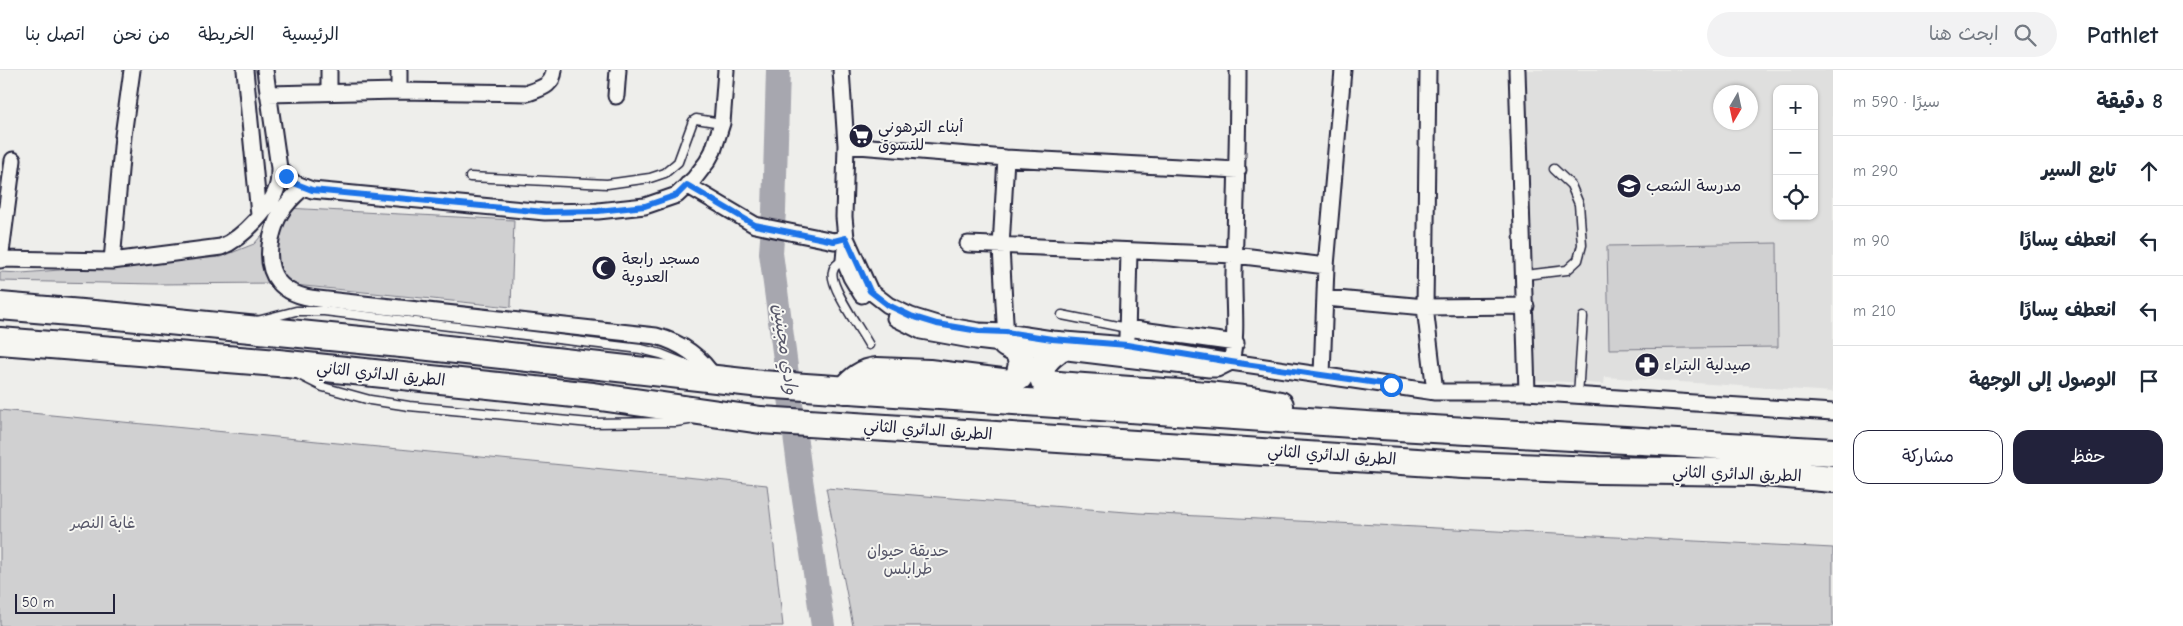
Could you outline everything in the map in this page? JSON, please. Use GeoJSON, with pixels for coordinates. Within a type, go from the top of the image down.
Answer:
{"type":"FeatureCollection","features":[{"type":"Feature","properties":{"kind":"highway","name":"الطريق الدائري الثاني"},"geometry":{"type":"LineString","coordinates":[[0,306],[241,328],[761,384],[1390,427],[1833,452]]}},
{"type":"Feature","properties":{"kind":"highway"},"geometry":{"type":"LineString","coordinates":[[840,390],[869,372],[877,371],[929,372],[1010,383],[1019,377],[1022,364],[1019,351],[1006,338]]}},
{"type":"Feature","properties":{"kind":"highway","name":"الطريق الدائري الثاني"},"geometry":{"type":"LineString","coordinates":[[0,341],[278,363],[593,396],[760,420],[1464,464],[1598,470],[1754,472],[1833,479]]}},
{"type":"Feature","properties":{"kind":"highway"},"geometry":{"type":"LineString","coordinates":[[1056,351],[1044,362],[1042,368],[1044,381],[1048,384],[1190,392],[1242,398],[1300,410],[1331,422]]}},
{"type":"Feature","properties":{"kind":"street"},"geometry":{"type":"LineString","coordinates":[[112,261],[123,136],[132,70]]}},
{"type":"Feature","properties":{"kind":"street"},"geometry":{"type":"LineString","coordinates":[[245,70],[258,215]]}},
{"type":"Feature","properties":{"kind":"street"},"geometry":{"type":"LineString","coordinates":[[13,160],[0,260],[112,261],[221,247],[237,240],[244,234],[270,202],[278,183],[280,168],[265,70]]}},
{"type":"Feature","properties":{"kind":"street"},"geometry":{"type":"LineString","coordinates":[[329,70],[329,92]]}},
{"type":"Feature","properties":{"kind":"street"},"geometry":{"type":"LineString","coordinates":[[399,70],[399,91]]}},
{"type":"Feature","properties":{"kind":"street"},"geometry":{"type":"LineString","coordinates":[[268,94],[399,91],[528,93],[546,87],[552,80],[554,70]]}},
{"type":"Feature","properties":{"kind":"street"},"geometry":{"type":"LineString","coordinates":[[616,96],[618,70]]}},
{"type":"Feature","properties":{"kind":"street"},"geometry":{"type":"LineString","coordinates":[[280,168],[286,176],[303,188],[545,212],[598,211],[645,206],[677,195],[694,179],[713,152],[722,123],[726,70]]}},
{"type":"Feature","properties":{"kind":"street"},"geometry":{"type":"LineString","coordinates":[[841,70],[846,145],[844,217],[846,238],[844,260],[851,277],[862,294],[872,304],[921,331],[1127,345],[1435,392],[1527,392],[1833,412]]}},
{"type":"Feature","properties":{"kind":"street"},"geometry":{"type":"LineString","coordinates":[[846,238],[870,291],[888,305],[911,316],[937,324],[979,331],[1056,351],[1217,369],[1231,362],[1236,343],[1234,255],[1238,170],[1238,70]]}},
{"type":"Feature","properties":{"kind":"street"},"geometry":{"type":"LineString","coordinates":[[1322,375],[1326,266],[1343,70]]}},
{"type":"Feature","properties":{"kind":"street"},"geometry":{"type":"LineString","coordinates":[[1428,70],[1425,307],[1435,392]]}},
{"type":"Feature","properties":{"kind":"street"},"geometry":{"type":"LineString","coordinates":[[1516,70],[1526,306],[1527,392]]}},
{"type":"Feature","properties":{"kind":"street"},"geometry":{"type":"LineString","coordinates":[[846,145],[1006,158],[1238,170]]}},
{"type":"Feature","properties":{"kind":"street"},"geometry":{"type":"LineString","coordinates":[[1006,158],[1001,247],[1006,338]]}},
{"type":"Feature","properties":{"kind":"street"},"geometry":{"type":"LineString","coordinates":[[687,185],[755,225],[834,241],[846,238]]}},
{"type":"Feature","properties":{"kind":"street"},"geometry":{"type":"LineString","coordinates":[[303,188],[279,215],[272,235],[269,258],[273,274],[282,286],[317,305],[656,336],[676,343],[694,354],[715,379]]}},
{"type":"Feature","properties":{"kind":"street"},"geometry":{"type":"LineString","coordinates":[[968,244],[1001,247],[1234,255],[1326,266]]}},
{"type":"Feature","properties":{"kind":"street"},"geometry":{"type":"LineString","coordinates":[[1127,345],[1129,251]]}},
{"type":"Feature","properties":{"kind":"street"},"geometry":{"type":"LineString","coordinates":[[1326,298],[1425,307],[1526,306]]}},
{"type":"Feature","properties":{"kind":"street"},"geometry":{"type":"LineString","coordinates":[[1127,328],[1236,343]]}},
{"type":"Feature","properties":{"kind":"lane"},"geometry":{"type":"LineString","coordinates":[[470,177],[563,180],[607,184],[650,178],[665,173],[678,162],[696,119],[722,123]]}},
{"type":"Feature","properties":{"kind":"lane"},"geometry":{"type":"LineString","coordinates":[[1524,275],[1567,270],[1578,260],[1582,245],[1579,204],[1570,185],[1554,169]]}},
{"type":"Feature","properties":{"kind":"lane"},"geometry":{"type":"LineString","coordinates":[[844,260],[836,265],[832,271],[832,284],[869,345]]}},
{"type":"Feature","properties":{"kind":"lane"},"geometry":{"type":"LineString","coordinates":[[241,328],[282,313],[317,305]]}},
{"type":"Feature","properties":{"kind":"lane"},"geometry":{"type":"LineString","coordinates":[[1062,315],[1127,328]]}},
{"type":"Feature","properties":{"kind":"lane"},"geometry":{"type":"LineString","coordinates":[[1578,396],[1583,317]]}},
{"type":"Feature","properties":{"kind":"shaded area"},"geometry":{"type":"Polygon","coordinates":[[[1526,70],[1833,70],[1833,392],[1605,377],[1604,384],[1532,380],[1526,70]]]}},
{"type":"Feature","properties":{"kind":"green space"},"geometry":{"type":"Polygon","coordinates":[[[286,208],[514,220],[511,307],[275,283],[157,284],[0,281],[0,272],[22,273],[221,257],[254,244],[286,208]]]}},
{"type":"Feature","properties":{"kind":"green space"},"geometry":{"type":"Polygon","coordinates":[[[1777,243],[1778,347],[1609,349],[1607,246],[1777,243]]]}},
{"type":"Feature","properties":{"kind":"green space","name":"غابة النصر"},"geometry":{"type":"Polygon","coordinates":[[[0,410],[767,485],[783,626],[0,626],[0,410]]]}},
{"type":"Feature","properties":{"kind":"green space","name":"حديقة حيوان طرابلس"},"geometry":{"type":"Polygon","coordinates":[[[826,488],[1139,513],[1833,548],[1833,626],[853,626],[826,488]]]}},
{"type":"Feature","properties":{"kind":"waterway","name":"وادي مجينين"},"geometry":{"type":"LineString","coordinates":[[778,70],[771,253],[800,473],[823,626]]}},
{"type":"Feature","properties":{"kind":"place","name":"أبناء الترهوني للتسوق"},"geometry":{"type":"Point","coordinates":[861,136]}},
{"type":"Feature","properties":{"kind":"place","name":"مدرسة الشعب"},"geometry":{"type":"Point","coordinates":[1629,186]}},
{"type":"Feature","properties":{"kind":"place","name":"مسجد رابعة العدوية"},"geometry":{"type":"Point","coordinates":[604,268]}},
{"type":"Feature","properties":{"kind":"place","name":"صيدلية البتراء"},"geometry":{"type":"Point","coordinates":[1647,365]}},
{"type":"Feature","properties":{"kind":"route"},"geometry":{"type":"LineString","coordinates":[[286,176],[303,188],[312,190],[545,212],[598,211],[645,206],[677,195],[687,185],[755,225],[834,241],[846,238],[870,291],[888,305],[911,316],[937,324],[979,331],[1006,332],[1052,339],[1127,345],[1391,385]]}}]}
